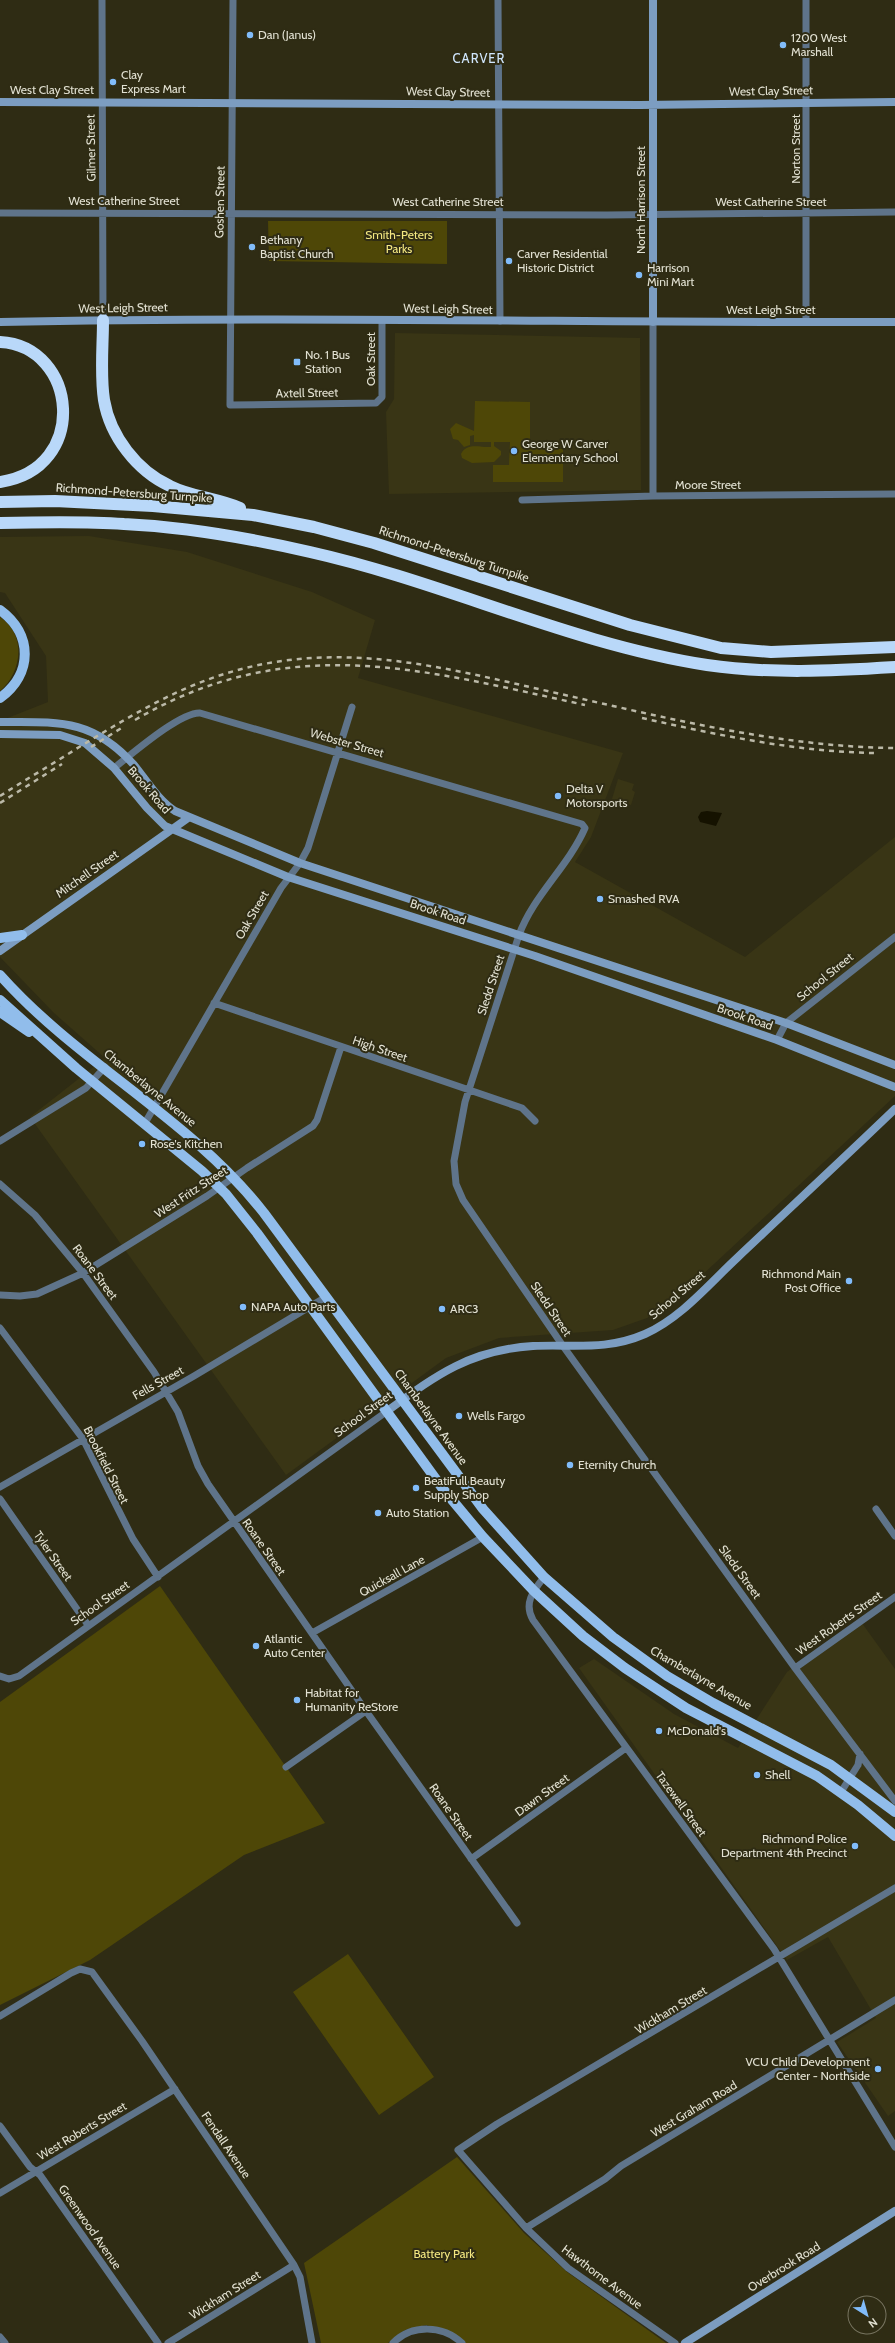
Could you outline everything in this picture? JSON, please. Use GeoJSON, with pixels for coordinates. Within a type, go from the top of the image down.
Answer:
{"type":"FeatureCollection","features":[{"type":"Feature","properties":{"kind":"highway"},"geometry":{"type":"LineString","coordinates":[[103,320],[104,399],[112,424],[132,457],[151,475],[169,486],[190,495],[237,507],[253,515]]}},
{"type":"Feature","properties":{"kind":"highway"},"geometry":{"type":"LineString","coordinates":[[0,342],[23,349],[43,362],[58,384],[64,410],[62,430],[49,455],[27,474],[0,482]]}},
{"type":"Feature","properties":{"kind":"highway","name":"Richmond-Petersburg Turnpike"},"geometry":{"type":"LineString","coordinates":[[0,502],[55,501],[253,515],[314,527],[374,543],[630,625],[721,648],[771,652],[895,646]]}},
{"type":"Feature","properties":{"kind":"highway"},"geometry":{"type":"LineString","coordinates":[[0,523],[124,524],[190,530],[248,539],[312,552],[376,570],[603,641],[707,665],[759,670],[804,671],[895,667]]}},
{"type":"Feature","properties":{"kind":"main road","name":"North Harrison Street"},"geometry":{"type":"LineString","coordinates":[[653,0],[653,322]]}},
{"type":"Feature","properties":{"kind":"main road","name":"West Clay Street"},"geometry":{"type":"LineString","coordinates":[[0,102],[231,102],[498,105],[895,102]]}},
{"type":"Feature","properties":{"kind":"main road","name":"West Leigh Street"},"geometry":{"type":"LineString","coordinates":[[0,322],[230,319],[895,322]]}},
{"type":"Feature","properties":{"kind":"main road"},"geometry":{"type":"LineString","coordinates":[[0,610],[16,624],[21,634],[25,658],[19,678],[11,689],[0,698]]}},
{"type":"Feature","properties":{"kind":"main road","name":"Brook Road"},"geometry":{"type":"LineString","coordinates":[[0,722],[55,722],[71,724],[98,735],[127,758],[169,807],[188,818],[300,863],[786,1023],[895,1065]]}},
{"type":"Feature","properties":{"kind":"main road","name":"Brook Road"},"geometry":{"type":"LineString","coordinates":[[0,734],[50,734],[69,737],[91,747],[114,768],[161,823],[172,829],[288,877],[514,949],[777,1040],[895,1087]]}},
{"type":"Feature","properties":{"kind":"main road","name":"Mitchell Street"},"geometry":{"type":"LineString","coordinates":[[0,951],[188,818]]}},
{"type":"Feature","properties":{"kind":"main road"},"geometry":{"type":"LineString","coordinates":[[0,938],[22,935]]}},
{"type":"Feature","properties":{"kind":"main road","name":"Chamberlayne Avenue"},"geometry":{"type":"LineString","coordinates":[[0,975],[36,1012],[154,1107],[234,1177],[264,1213],[488,1514],[544,1577],[613,1637],[667,1676],[713,1703],[804,1749],[851,1778],[895,1812]]}},
{"type":"Feature","properties":{"kind":"main road"},"geometry":{"type":"LineString","coordinates":[[0,1000],[46,1042],[188,1158],[220,1188],[257,1233],[443,1489],[483,1537],[534,1591],[583,1636],[659,1691],[717,1725],[812,1773],[841,1792],[895,1836]]}},
{"type":"Feature","properties":{"kind":"main road"},"geometry":{"type":"LineString","coordinates":[[0,1012],[17,1026],[46,1042]]}},
{"type":"Feature","properties":{"kind":"main road","name":"School Street"},"geometry":{"type":"LineString","coordinates":[[386,1412],[442,1372],[483,1355],[515,1348],[563,1346],[591,1347],[611,1345],[640,1336],[663,1323],[692,1300],[895,1110]]}},
{"type":"Feature","properties":{"kind":"main road","name":"Overbrook Road"},"geometry":{"type":"LineString","coordinates":[[684,2343],[895,2211]]}},
{"type":"Feature","properties":{"kind":"street","name":"Gilmer Street"},"geometry":{"type":"LineString","coordinates":[[102,0],[101,102],[103,320]]}},
{"type":"Feature","properties":{"kind":"street","name":"Goshen Street"},"geometry":{"type":"LineString","coordinates":[[230,405],[231,102],[233,0]]}},
{"type":"Feature","properties":{"kind":"street"},"geometry":{"type":"LineString","coordinates":[[498,0],[500,321]]}},
{"type":"Feature","properties":{"kind":"street","name":"Norton Street"},"geometry":{"type":"LineString","coordinates":[[806,0],[806,322]]}},
{"type":"Feature","properties":{"kind":"street","name":"West Catherine Street"},"geometry":{"type":"LineString","coordinates":[[0,213],[653,214],[895,212]]}},
{"type":"Feature","properties":{"kind":"street","name":"Oak Street"},"geometry":{"type":"LineString","coordinates":[[382,320],[382,397]]}},
{"type":"Feature","properties":{"kind":"street","name":"North Harrison Street"},"geometry":{"type":"LineString","coordinates":[[653,322],[653,496]]}},
{"type":"Feature","properties":{"kind":"street","name":"Axtell Street"},"geometry":{"type":"LineString","coordinates":[[230,405],[376,403],[382,397]]}},
{"type":"Feature","properties":{"kind":"street","name":"Moore Street"},"geometry":{"type":"LineString","coordinates":[[522,500],[653,496],[895,494]]}},
{"type":"Feature","properties":{"kind":"street","name":"Oak Street"},"geometry":{"type":"LineString","coordinates":[[145,1123],[288,877],[300,863],[308,848],[352,707]]}},
{"type":"Feature","properties":{"kind":"street","name":"Webster Street"},"geometry":{"type":"LineString","coordinates":[[114,768],[174,724],[195,713],[339,752],[571,820],[582,824],[585,828]]}},
{"type":"Feature","properties":{"kind":"street","name":"Sledd Street"},"geometry":{"type":"LineString","coordinates":[[585,828],[578,845],[526,918],[519,935],[469,1090],[454,1161],[456,1184],[463,1200],[563,1346],[795,1668],[895,1801]]}},
{"type":"Feature","properties":{"kind":"street","name":"School Street"},"geometry":{"type":"LineString","coordinates":[[777,1040],[786,1023],[895,937]]}},
{"type":"Feature","properties":{"kind":"street","name":"High Street"},"geometry":{"type":"LineString","coordinates":[[214,1003],[522,1108],[535,1121]]}},
{"type":"Feature","properties":{"kind":"street","name":"West Fritz Street"},"geometry":{"type":"LineString","coordinates":[[0,1295],[20,1296],[37,1294],[84,1273],[220,1188],[234,1177],[316,1123],[341,1047]]}},
{"type":"Feature","properties":{"kind":"street"},"geometry":{"type":"LineString","coordinates":[[0,1141],[70,1098],[93,1081],[105,1067]]}},
{"type":"Feature","properties":{"kind":"street","name":"Roane Street"},"geometry":{"type":"LineString","coordinates":[[0,1184],[35,1215],[84,1273],[166,1391],[178,1412],[198,1466],[233,1522],[517,1923]]}},
{"type":"Feature","properties":{"kind":"street","name":"Fells Street"},"geometry":{"type":"LineString","coordinates":[[0,1487],[326,1296]]}},
{"type":"Feature","properties":{"kind":"street","name":"Brookfield Street"},"geometry":{"type":"LineString","coordinates":[[0,1328],[83,1439],[133,1539],[158,1577]]}},
{"type":"Feature","properties":{"kind":"street","name":"School Street"},"geometry":{"type":"LineString","coordinates":[[0,1676],[9,1679],[19,1676],[386,1412]]}},
{"type":"Feature","properties":{"kind":"street","name":"Tyler Street"},"geometry":{"type":"LineString","coordinates":[[0,1499],[88,1625]]}},
{"type":"Feature","properties":{"kind":"street"},"geometry":{"type":"LineString","coordinates":[[876,1509],[895,1536]]}},
{"type":"Feature","properties":{"kind":"street","name":"Quicksall Lane"},"geometry":{"type":"LineString","coordinates":[[312,1634],[483,1537]]}},
{"type":"Feature","properties":{"kind":"street","name":"Tazewell Street"},"geometry":{"type":"LineString","coordinates":[[544,1577],[534,1591],[528,1605],[530,1616],[779,1958],[895,2147]]}},
{"type":"Feature","properties":{"kind":"street","name":"West Roberts Street"},"geometry":{"type":"LineString","coordinates":[[795,1668],[895,1597]]}},
{"type":"Feature","properties":{"kind":"street"},"geometry":{"type":"LineString","coordinates":[[286,1767],[366,1711]]}},
{"type":"Feature","properties":{"kind":"street","name":"Dawn Street"},"geometry":{"type":"LineString","coordinates":[[471,1860],[626,1748]]}},
{"type":"Feature","properties":{"kind":"street"},"geometry":{"type":"LineString","coordinates":[[841,1792],[858,1766],[860,1754]]}},
{"type":"Feature","properties":{"kind":"street","name":"Wickham Street"},"geometry":{"type":"LineString","coordinates":[[458,2150],[497,2124],[895,1888]]}},
{"type":"Feature","properties":{"kind":"street","name":"Fendall Avenue"},"geometry":{"type":"LineString","coordinates":[[0,2016],[76,1971],[87,1969],[92,1972],[175,2089],[294,2265],[300,2277],[312,2343]]}},
{"type":"Feature","properties":{"kind":"street","name":"West Graham Road"},"geometry":{"type":"LineString","coordinates":[[526,2228],[605,2179],[621,2166],[895,2000]]}},
{"type":"Feature","properties":{"kind":"street","name":"West Roberts Street"},"geometry":{"type":"LineString","coordinates":[[0,2193],[175,2089]]}},
{"type":"Feature","properties":{"kind":"street","name":"Greenwood Avenue"},"geometry":{"type":"LineString","coordinates":[[0,2126],[36,2172],[158,2343]]}},
{"type":"Feature","properties":{"kind":"street","name":"Hawthorne Avenue"},"geometry":{"type":"LineString","coordinates":[[458,2150],[526,2228],[568,2268],[675,2343]]}},
{"type":"Feature","properties":{"kind":"street","name":"Wickham Street"},"geometry":{"type":"LineString","coordinates":[[168,2343],[294,2265]]}},
{"type":"Feature","properties":{"kind":"street"},"geometry":{"type":"LineString","coordinates":[[393,2343],[402,2335],[421,2329],[449,2334],[462,2343]]}},
{"type":"Feature","properties":{"kind":"street"},"geometry":{"type":"LineString","coordinates":[[0,2336],[5,2343]]}},
{"type":"Feature","properties":{"kind":"shaded area","name":"George W Carver Elementary School"},"geometry":{"type":"Polygon","coordinates":[[[395,333],[640,338],[641,490],[389,494],[386,412],[394,399],[395,333]]]}},
{"type":"Feature","properties":{"kind":"shaded area"},"geometry":{"type":"Polygon","coordinates":[[[89,536],[187,552],[312,592],[375,620],[358,678],[623,753],[591,837],[575,862],[745,957],[895,837],[895,1096],[686,1290],[647,1318],[613,1330],[499,1338],[446,1358],[286,1475],[30,1117],[105,1058],[54,1013],[0,957],[0,721],[48,702],[46,656],[5,593],[0,592],[0,537],[89,536]]]}},
{"type":"Feature","properties":{"kind":"shaded area"},"geometry":{"type":"Polygon","coordinates":[[[618,779],[634,784],[632,790],[635,792],[631,805],[612,799],[618,779]]]}},
{"type":"Feature","properties":{"kind":"shaded area"},"geometry":{"type":"Polygon","coordinates":[[[707,811],[722,813],[716,826],[700,822],[698,817],[701,812],[707,811]]]}},
{"type":"Feature","properties":{"kind":"shaded area"},"geometry":{"type":"Polygon","coordinates":[[[859,1619],[895,1669],[895,2111],[888,2116],[837,2042],[876,2018],[828,1937],[787,1960],[579,1668],[594,1659],[674,1714],[738,1748],[787,1672],[859,1619]]]}},
{"type":"Feature","properties":{"kind":"green space","name":"Smith-Peters Parks"},"geometry":{"type":"Polygon","coordinates":[[[268,221],[447,221],[447,264],[269,261],[268,221]]]}},
{"type":"Feature","properties":{"kind":"green space"},"geometry":{"type":"Polygon","coordinates":[[[475,401],[530,402],[530,448],[563,449],[563,482],[493,482],[493,465],[509,465],[510,442],[494,442],[494,446],[501,451],[501,455],[494,462],[472,463],[462,458],[461,454],[467,448],[474,446],[491,447],[491,442],[474,442],[474,435],[470,436],[470,445],[464,447],[458,440],[453,439],[450,429],[456,423],[474,431],[475,401]]]}},
{"type":"Feature","properties":{"kind":"green space"},"geometry":{"type":"Polygon","coordinates":[[[0,617],[9,625],[14,633],[18,643],[18,654],[17,664],[13,674],[0,691],[0,617]]]}},
{"type":"Feature","properties":{"kind":"green space"},"geometry":{"type":"Polygon","coordinates":[[[160,1586],[325,1823],[244,1855],[90,1960],[0,2005],[0,1702],[160,1586]]]}},
{"type":"Feature","properties":{"kind":"green space"},"geometry":{"type":"Polygon","coordinates":[[[348,1954],[434,2077],[379,2115],[293,1992],[348,1954]]]}},
{"type":"Feature","properties":{"kind":"green space","name":"Battery Park"},"geometry":{"type":"Polygon","coordinates":[[[457,2157],[524,2233],[567,2272],[666,2343],[466,2343],[451,2332],[426,2325],[405,2330],[388,2343],[321,2343],[304,2263],[457,2157]]]}},
{"type":"Feature","properties":{"kind":"railway"},"geometry":{"type":"LineString","coordinates":[[0,796],[128,718],[163,699],[218,676],[261,664],[304,659],[346,657],[388,660],[429,666],[724,730],[810,742],[895,748]]}},
{"type":"Feature","properties":{"kind":"railway"},"geometry":{"type":"LineString","coordinates":[[135,720],[192,692],[248,675],[303,666],[357,666],[412,671],[468,680],[585,705]]}},
{"type":"Feature","properties":{"kind":"railway"},"geometry":{"type":"LineString","coordinates":[[642,718],[758,742],[816,750],[875,753]]}},
{"type":"Feature","properties":{"kind":"railway"},"geometry":{"type":"LineString","coordinates":[[91,747],[123,727]]}},
{"type":"Feature","properties":{"kind":"railway"},"geometry":{"type":"LineString","coordinates":[[0,803],[62,764]]}},
{"type":"Feature","properties":{"kind":"place","name":"Dan (Janus)"},"geometry":{"type":"Point","coordinates":[250,35]}},
{"type":"Feature","properties":{"kind":"place","name":"1200 West Marshall"},"geometry":{"type":"Point","coordinates":[783,45]}},
{"type":"Feature","properties":{"kind":"place","name":"Clay Express Mart"},"geometry":{"type":"Point","coordinates":[113,82]}},
{"type":"Feature","properties":{"kind":"place","name":"Bethany Baptist Church"},"geometry":{"type":"Point","coordinates":[252,247]}},
{"type":"Feature","properties":{"kind":"place","name":"Carver Residential Historic District"},"geometry":{"type":"Point","coordinates":[509,261]}},
{"type":"Feature","properties":{"kind":"place","name":"Harrison Mini Mart"},"geometry":{"type":"Point","coordinates":[639,275]}},
{"type":"Feature","properties":{"kind":"place","name":"No. 1 Bus Station"},"geometry":{"type":"Point","coordinates":[297,362]}},
{"type":"Feature","properties":{"kind":"place","name":"George W Carver Elementary School"},"geometry":{"type":"Point","coordinates":[514,451]}},
{"type":"Feature","properties":{"kind":"place","name":"Delta V Motorsports"},"geometry":{"type":"Point","coordinates":[558,796]}},
{"type":"Feature","properties":{"kind":"place","name":"Smashed RVA"},"geometry":{"type":"Point","coordinates":[600,899]}},
{"type":"Feature","properties":{"kind":"place","name":"Rose's Kitchen"},"geometry":{"type":"Point","coordinates":[142,1144]}},
{"type":"Feature","properties":{"kind":"place","name":"Richmond Main Post Office"},"geometry":{"type":"Point","coordinates":[849,1281]}},
{"type":"Feature","properties":{"kind":"place","name":"NAPA Auto Parts"},"geometry":{"type":"Point","coordinates":[243,1307]}},
{"type":"Feature","properties":{"kind":"place","name":"ARC3"},"geometry":{"type":"Point","coordinates":[442,1309]}},
{"type":"Feature","properties":{"kind":"place","name":"Wells Fargo"},"geometry":{"type":"Point","coordinates":[459,1416]}},
{"type":"Feature","properties":{"kind":"place","name":"Eternity Church"},"geometry":{"type":"Point","coordinates":[570,1465]}},
{"type":"Feature","properties":{"kind":"place","name":"BeatiFull Beauty Supply Shop"},"geometry":{"type":"Point","coordinates":[416,1488]}},
{"type":"Feature","properties":{"kind":"place","name":"Auto Station"},"geometry":{"type":"Point","coordinates":[378,1513]}},
{"type":"Feature","properties":{"kind":"place","name":"Atlantic Auto Center"},"geometry":{"type":"Point","coordinates":[256,1646]}},
{"type":"Feature","properties":{"kind":"place","name":"Habitat for Humanity ReStore"},"geometry":{"type":"Point","coordinates":[297,1700]}},
{"type":"Feature","properties":{"kind":"place","name":"McDonald's"},"geometry":{"type":"Point","coordinates":[659,1731]}},
{"type":"Feature","properties":{"kind":"place","name":"Shell"},"geometry":{"type":"Point","coordinates":[757,1775]}},
{"type":"Feature","properties":{"kind":"place","name":"Richmond Police Department 4th Precinct"},"geometry":{"type":"Point","coordinates":[855,1846]}},
{"type":"Feature","properties":{"kind":"place","name":"VCU Child Development Center - Northside"},"geometry":{"type":"Point","coordinates":[878,2069]}},
{"type":"Feature","properties":{"kind":"district","name":"CARVER"},"geometry":{"type":"Point","coordinates":[479,58]}}]}
